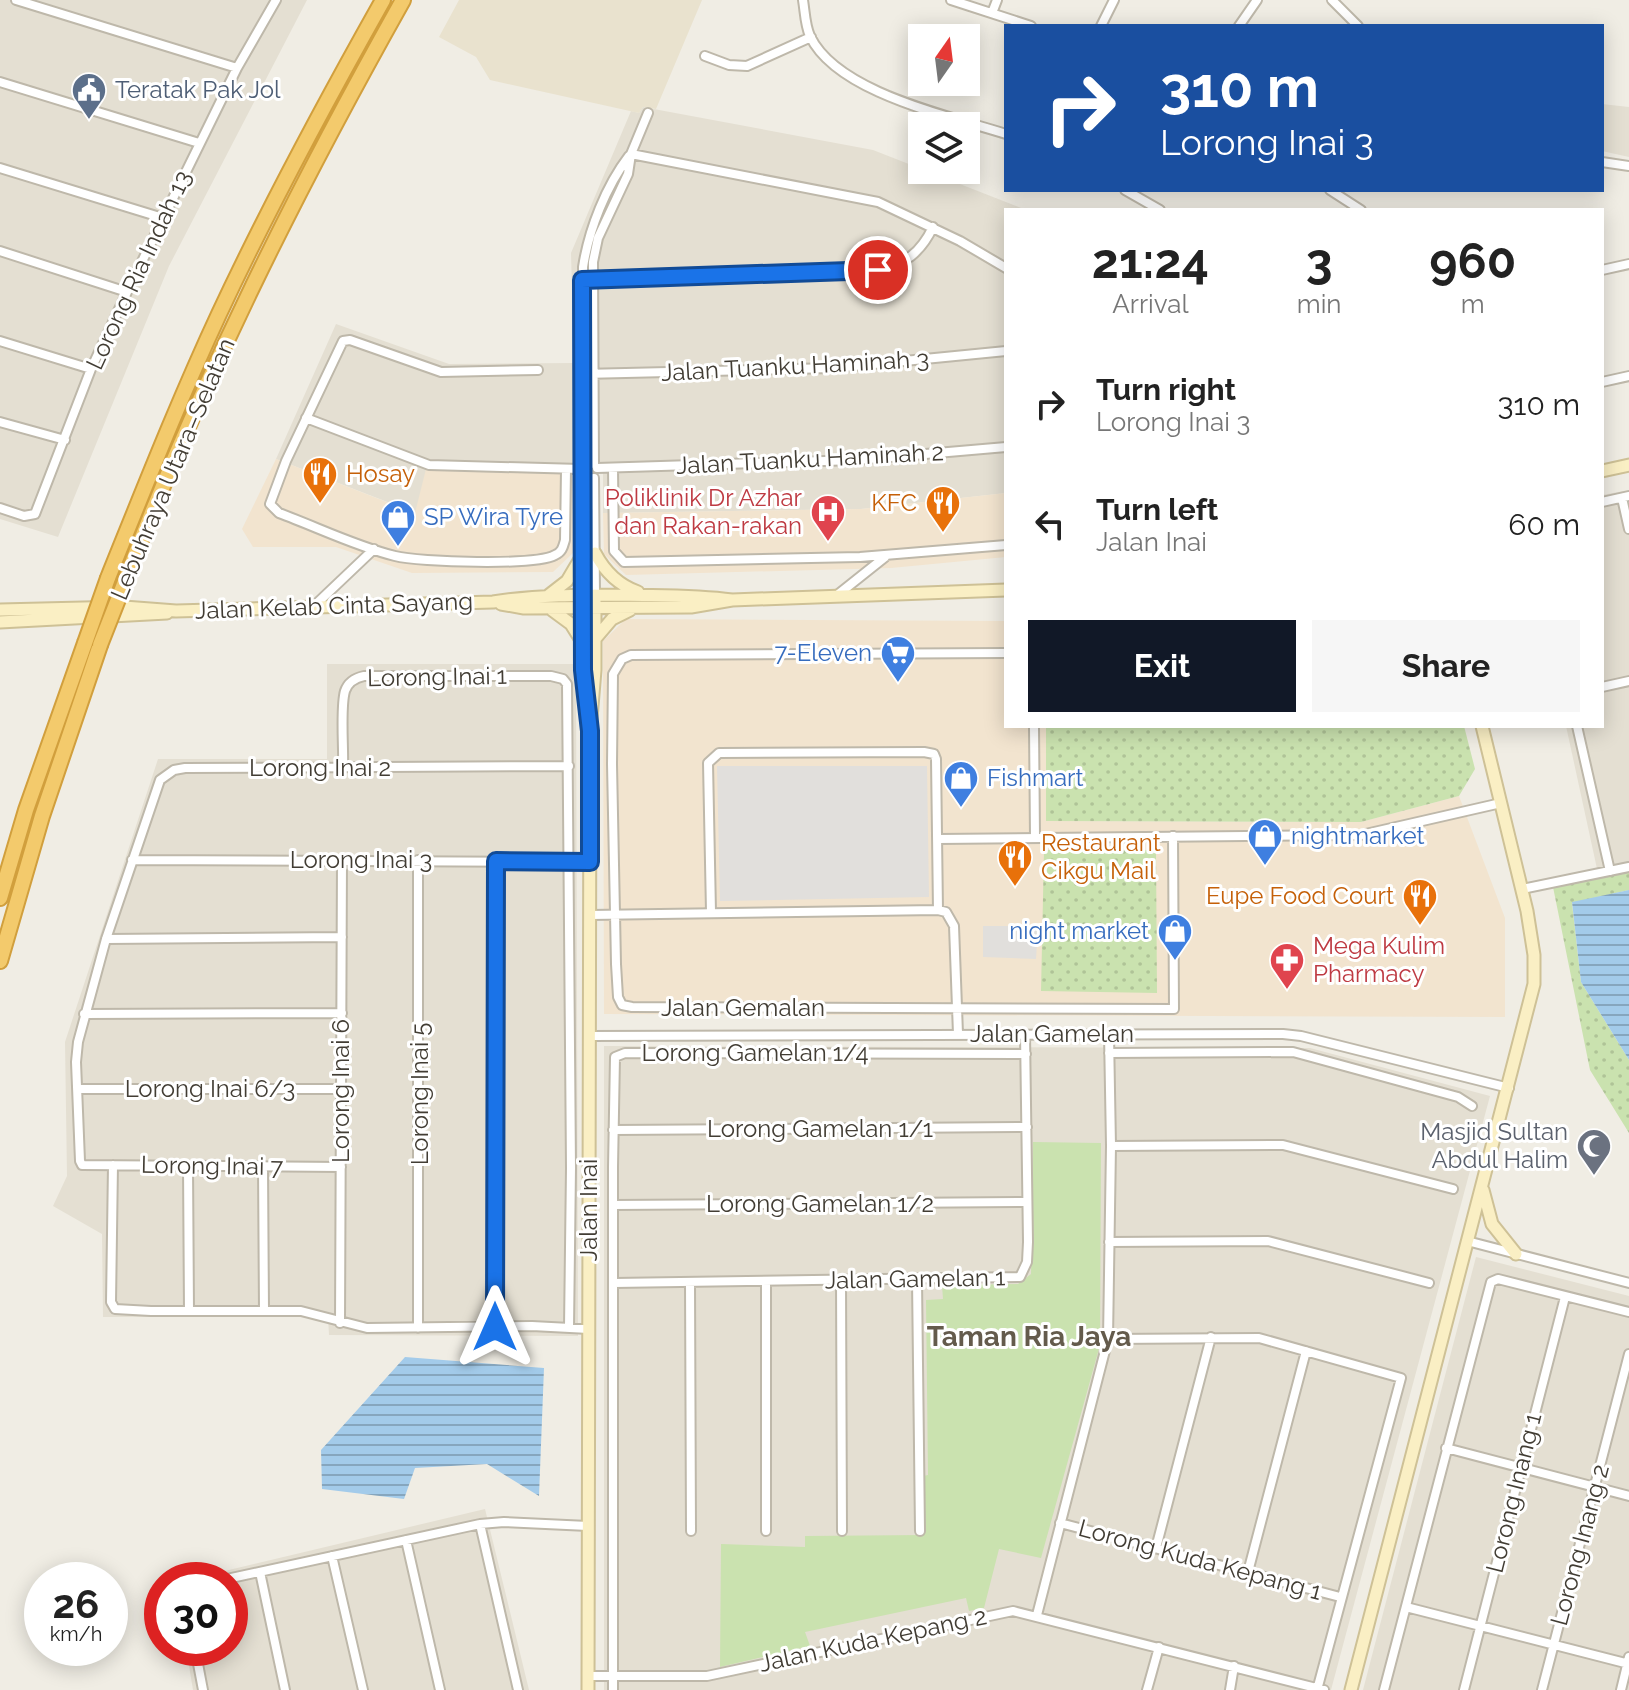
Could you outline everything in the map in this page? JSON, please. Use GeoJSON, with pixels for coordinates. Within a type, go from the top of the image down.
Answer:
{"type":"FeatureCollection","features":[{"type":"Feature","properties":{"kind":"highway","name":"Lebuhraya Utara–Selatan"},"geometry":{"type":"LineString","coordinates":[[0,898],[26,810],[108,578],[173,417],[285,180],[383,0]]}},
{"type":"Feature","properties":{"kind":"highway","name":"Lebuhraya Utara–Selatan"},"geometry":{"type":"LineString","coordinates":[[0,961],[42,816],[100,645],[183,437],[264,259],[403,0]]}},
{"type":"Feature","properties":{"kind":"main road"},"geometry":{"type":"LineString","coordinates":[[1604,471],[1629,465]]}},
{"type":"Feature","properties":{"kind":"main road"},"geometry":{"type":"LineString","coordinates":[[583,648],[571,624],[549,602],[589,554],[615,580],[646,602]]}},
{"type":"Feature","properties":{"kind":"main road","name":"Jalan Kelab Cinta Sayang"},"geometry":{"type":"LineString","coordinates":[[549,602],[589,595],[691,607],[732,600],[1004,590]]}},
{"type":"Feature","properties":{"kind":"main road","name":"Jalan Inai"},"geometry":{"type":"LineString","coordinates":[[589,595],[583,648],[590,731]]}},
{"type":"Feature","properties":{"kind":"main road","name":"Jalan Kelab Cinta Sayang"},"geometry":{"type":"LineString","coordinates":[[0,610],[124,607],[176,611],[493,602],[549,602],[589,608],[646,602]]}},
{"type":"Feature","properties":{"kind":"main road"},"geometry":{"type":"LineString","coordinates":[[595,639],[612,619],[646,602]]}},
{"type":"Feature","properties":{"kind":"main road","name":"Jalan Inai"},"geometry":{"type":"LineString","coordinates":[[588,1690],[590,731],[595,639],[589,608]]}},
{"type":"Feature","properties":{"kind":"main road","name":"Jalan Kelab Cinta Sayang"},"geometry":{"type":"LineString","coordinates":[[0,622],[158,615],[176,611]]}},
{"type":"Feature","properties":{"kind":"main road"},"geometry":{"type":"LineString","coordinates":[[1351,1690],[1534,984],[1534,955],[1522,889],[1482,728]]}},
{"type":"Feature","properties":{"kind":"main road"},"geometry":{"type":"LineString","coordinates":[[1482,1185],[1492,1224],[1516,1254]]}},
{"type":"Feature","properties":{"kind":"street"},"geometry":{"type":"LineString","coordinates":[[16,0],[237,68]]}},
{"type":"Feature","properties":{"kind":"street","name":"Lorong Ria Indah 13"},"geometry":{"type":"LineString","coordinates":[[0,508],[24,516],[35,514],[91,369],[127,292],[237,68],[276,0]]}},
{"type":"Feature","properties":{"kind":"street"},"geometry":{"type":"LineString","coordinates":[[803,0],[811,37],[833,65],[849,78],[886,95],[1004,133]]}},
{"type":"Feature","properties":{"kind":"street"},"geometry":{"type":"LineString","coordinates":[[951,0],[1025,24]]}},
{"type":"Feature","properties":{"kind":"street"},"geometry":{"type":"LineString","coordinates":[[992,13],[997,0]]}},
{"type":"Feature","properties":{"kind":"street"},"geometry":{"type":"LineString","coordinates":[[1102,24],[1114,0]]}},
{"type":"Feature","properties":{"kind":"street"},"geometry":{"type":"LineString","coordinates":[[1240,24],[1257,0]]}},
{"type":"Feature","properties":{"kind":"street"},"geometry":{"type":"LineString","coordinates":[[1332,0],[1356,24]]}},
{"type":"Feature","properties":{"kind":"street"},"geometry":{"type":"LineString","coordinates":[[705,56],[729,65],[747,66],[811,37]]}},
{"type":"Feature","properties":{"kind":"street"},"geometry":{"type":"LineString","coordinates":[[0,82],[199,143]]}},
{"type":"Feature","properties":{"kind":"street"},"geometry":{"type":"LineString","coordinates":[[589,595],[595,470],[588,374],[588,241],[617,171],[631,154],[648,113]]}},
{"type":"Feature","properties":{"kind":"street"},"geometry":{"type":"LineString","coordinates":[[631,154],[860,198],[894,208],[1004,267]]}},
{"type":"Feature","properties":{"kind":"street"},"geometry":{"type":"LineString","coordinates":[[1604,162],[1629,166]]}},
{"type":"Feature","properties":{"kind":"street"},"geometry":{"type":"LineString","coordinates":[[0,168],[163,218]]}},
{"type":"Feature","properties":{"kind":"street"},"geometry":{"type":"LineString","coordinates":[[1128,192],[1156,208]]}},
{"type":"Feature","properties":{"kind":"street"},"geometry":{"type":"LineString","coordinates":[[1333,192],[1358,208]]}},
{"type":"Feature","properties":{"kind":"street"},"geometry":{"type":"LineString","coordinates":[[587,281],[878,270],[898,265],[913,256],[933,227]]}},
{"type":"Feature","properties":{"kind":"street"},"geometry":{"type":"LineString","coordinates":[[0,251],[127,292]]}},
{"type":"Feature","properties":{"kind":"street"},"geometry":{"type":"LineString","coordinates":[[1604,270],[1629,264]]}},
{"type":"Feature","properties":{"kind":"street"},"geometry":{"type":"LineString","coordinates":[[538,370],[441,372],[350,340],[343,341],[271,498],[272,508],[374,549],[424,560],[552,557],[562,551],[565,540],[566,469]]}},
{"type":"Feature","properties":{"kind":"street"},"geometry":{"type":"LineString","coordinates":[[0,341],[91,369]]}},
{"type":"Feature","properties":{"kind":"street","name":"Jalan Tuanku Haminah 3"},"geometry":{"type":"LineString","coordinates":[[588,374],[833,368],[1004,351]]}},
{"type":"Feature","properties":{"kind":"street"},"geometry":{"type":"LineString","coordinates":[[588,374],[583,470],[589,554]]}},
{"type":"Feature","properties":{"kind":"street"},"geometry":{"type":"LineString","coordinates":[[1604,382],[1629,376]]}},
{"type":"Feature","properties":{"kind":"street"},"geometry":{"type":"LineString","coordinates":[[306,418],[429,465],[595,470]]}},
{"type":"Feature","properties":{"kind":"street"},"geometry":{"type":"LineString","coordinates":[[0,422],[65,440]]}},
{"type":"Feature","properties":{"kind":"street","name":"Jalan Tuanku Haminah 2"},"geometry":{"type":"LineString","coordinates":[[595,470],[856,460],[1004,447]]}},
{"type":"Feature","properties":{"kind":"street"},"geometry":{"type":"LineString","coordinates":[[613,468],[614,551],[624,562],[886,556],[1004,545]]}},
{"type":"Feature","properties":{"kind":"street"},"geometry":{"type":"LineString","coordinates":[[583,470],[595,470]]}},
{"type":"Feature","properties":{"kind":"street"},"geometry":{"type":"LineString","coordinates":[[1604,502],[1625,497],[1629,529]]}},
{"type":"Feature","properties":{"kind":"street"},"geometry":{"type":"LineString","coordinates":[[313,607],[374,549]]}},
{"type":"Feature","properties":{"kind":"street"},"geometry":{"type":"LineString","coordinates":[[836,596],[886,556]]}},
{"type":"Feature","properties":{"kind":"street"},"geometry":{"type":"LineString","coordinates":[[616,914],[613,674],[616,665],[626,656],[1004,653]]}},
{"type":"Feature","properties":{"kind":"street","name":"Lorong Inai 1"},"geometry":{"type":"LineString","coordinates":[[343,768],[344,699],[349,683],[364,676],[551,676],[563,679],[568,691],[569,766]]}},
{"type":"Feature","properties":{"kind":"street"},"geometry":{"type":"LineString","coordinates":[[1604,687],[1629,681]]}},
{"type":"Feature","properties":{"kind":"street"},"geometry":{"type":"LineString","coordinates":[[1034,728],[1035,837]]}},
{"type":"Feature","properties":{"kind":"street"},"geometry":{"type":"LineString","coordinates":[[1577,728],[1610,871]]}},
{"type":"Feature","properties":{"kind":"street"},"geometry":{"type":"LineString","coordinates":[[711,912],[708,763],[719,753],[930,752],[936,759],[938,910]]}},
{"type":"Feature","properties":{"kind":"street"},"geometry":{"type":"LineString","coordinates":[[569,766],[569,1328]]}},
{"type":"Feature","properties":{"kind":"street","name":"Lorong Inai 2"},"geometry":{"type":"LineString","coordinates":[[82,1165],[78,1156],[76,1051],[106,939],[160,780],[174,770],[569,766]]}},
{"type":"Feature","properties":{"kind":"street"},"geometry":{"type":"LineString","coordinates":[[938,839],[1372,834],[1501,803]]}},
{"type":"Feature","properties":{"kind":"street"},"geometry":{"type":"LineString","coordinates":[[957,1008],[1174,1009],[1173,836]]}},
{"type":"Feature","properties":{"kind":"street","name":"Lorong Inai 3"},"geometry":{"type":"LineString","coordinates":[[132,860],[590,862]]}},
{"type":"Feature","properties":{"kind":"street","name":"Lorong Inai 6"},"geometry":{"type":"LineString","coordinates":[[340,1323],[342,860]]}},
{"type":"Feature","properties":{"kind":"street","name":"Lorong Inai 5"},"geometry":{"type":"LineString","coordinates":[[418,860],[418,1328]]}},
{"type":"Feature","properties":{"kind":"street"},"geometry":{"type":"LineString","coordinates":[[495,1327],[496,861]]}},
{"type":"Feature","properties":{"kind":"street"},"geometry":{"type":"LineString","coordinates":[[1522,889],[1629,867]]}},
{"type":"Feature","properties":{"kind":"street"},"geometry":{"type":"LineString","coordinates":[[590,915],[938,910],[950,916],[954,926],[958,1034]]}},
{"type":"Feature","properties":{"kind":"street","name":"Jalan Gemalan"},"geometry":{"type":"LineString","coordinates":[[616,914],[618,997],[626,1007],[957,1008]]}},
{"type":"Feature","properties":{"kind":"street"},"geometry":{"type":"LineString","coordinates":[[106,939],[342,937]]}},
{"type":"Feature","properties":{"kind":"street"},"geometry":{"type":"LineString","coordinates":[[84,1014],[342,1013]]}},
{"type":"Feature","properties":{"kind":"street","name":"Jalan Gamelan 1"},"geometry":{"type":"LineString","coordinates":[[614,1283],[1020,1277],[1027,1262],[1025,1034]]}},
{"type":"Feature","properties":{"kind":"street"},"geometry":{"type":"LineString","coordinates":[[1037,1615],[1108,1339],[1109,1034]]}},
{"type":"Feature","properties":{"kind":"street","name":"Jalan Gamelan"},"geometry":{"type":"LineString","coordinates":[[589,1036],[1301,1036],[1509,1088]]}},
{"type":"Feature","properties":{"kind":"street"},"geometry":{"type":"LineString","coordinates":[[1109,1053],[1293,1052],[1458,1097],[1472,1106]]}},
{"type":"Feature","properties":{"kind":"street","name":"Lorong Gamelan 1/4"},"geometry":{"type":"LineString","coordinates":[[613,1690],[614,1061],[619,1054],[625,1053],[1026,1054]]}},
{"type":"Feature","properties":{"kind":"street","name":"Lorong Inai 6/3"},"geometry":{"type":"LineString","coordinates":[[78,1089],[342,1089]]}},
{"type":"Feature","properties":{"kind":"street","name":"Lorong Gamelan 1/1"},"geometry":{"type":"LineString","coordinates":[[613,1130],[1027,1127]]}},
{"type":"Feature","properties":{"kind":"street"},"geometry":{"type":"LineString","coordinates":[[1111,1146],[1283,1145],[1453,1189]]}},
{"type":"Feature","properties":{"kind":"street","name":"Lorong Inai 7"},"geometry":{"type":"LineString","coordinates":[[82,1165],[341,1167]]}},
{"type":"Feature","properties":{"kind":"street"},"geometry":{"type":"LineString","coordinates":[[113,1165],[111,1302],[115,1309],[301,1311],[360,1328],[589,1329]]}},
{"type":"Feature","properties":{"kind":"street"},"geometry":{"type":"LineString","coordinates":[[188,1166],[189,1311]]}},
{"type":"Feature","properties":{"kind":"street"},"geometry":{"type":"LineString","coordinates":[[263,1167],[264,1311]]}},
{"type":"Feature","properties":{"kind":"street","name":"Lorong Gamelan 1/2"},"geometry":{"type":"LineString","coordinates":[[613,1205],[1027,1202]]}},
{"type":"Feature","properties":{"kind":"street"},"geometry":{"type":"LineString","coordinates":[[1109,1242],[1257,1240],[1429,1283]]}},
{"type":"Feature","properties":{"kind":"street"},"geometry":{"type":"LineString","coordinates":[[1467,1241],[1629,1283]]}},
{"type":"Feature","properties":{"kind":"street"},"geometry":{"type":"LineString","coordinates":[[1384,1690],[1491,1282],[1498,1279],[1629,1312]]}},
{"type":"Feature","properties":{"kind":"street"},"geometry":{"type":"LineString","coordinates":[[841,1280],[842,1531]]}},
{"type":"Feature","properties":{"kind":"street"},"geometry":{"type":"LineString","coordinates":[[917,1280],[920,1531]]}},
{"type":"Feature","properties":{"kind":"street"},"geometry":{"type":"LineString","coordinates":[[766,1281],[766,1531]]}},
{"type":"Feature","properties":{"kind":"street"},"geometry":{"type":"LineString","coordinates":[[690,1282],[691,1531]]}},
{"type":"Feature","properties":{"kind":"street","name":"Lorong Inang 1"},"geometry":{"type":"LineString","coordinates":[[1464,1690],[1565,1297]]}},
{"type":"Feature","properties":{"kind":"street"},"geometry":{"type":"LineString","coordinates":[[1156,1548],[1211,1337]]}},
{"type":"Feature","properties":{"kind":"street"},"geometry":{"type":"LineString","coordinates":[[1108,1339],[1259,1338],[1401,1378],[1340,1597],[1319,1689]]}},
{"type":"Feature","properties":{"kind":"street"},"geometry":{"type":"LineString","coordinates":[[1248,1572],[1306,1351]]}},
{"type":"Feature","properties":{"kind":"street","name":"Lorong Inang 2"},"geometry":{"type":"LineString","coordinates":[[1542,1690],[1629,1354]]}},
{"type":"Feature","properties":{"kind":"street"},"geometry":{"type":"LineString","coordinates":[[1446,1448],[1629,1496]]}},
{"type":"Feature","properties":{"kind":"street"},"geometry":{"type":"LineString","coordinates":[[248,1575],[480,1524],[504,1522],[588,1526]]}},
{"type":"Feature","properties":{"kind":"street","name":"Lorong Kuda Kepang 1"},"geometry":{"type":"LineString","coordinates":[[1060,1523],[1340,1597]]}},
{"type":"Feature","properties":{"kind":"street"},"geometry":{"type":"LineString","coordinates":[[480,1524],[518,1690]]}},
{"type":"Feature","properties":{"kind":"street"},"geometry":{"type":"LineString","coordinates":[[406,1540],[440,1690]]}},
{"type":"Feature","properties":{"kind":"street"},"geometry":{"type":"LineString","coordinates":[[332,1556],[363,1690]]}},
{"type":"Feature","properties":{"kind":"street"},"geometry":{"type":"LineString","coordinates":[[260,1572],[285,1690]]}},
{"type":"Feature","properties":{"kind":"street"},"geometry":{"type":"LineString","coordinates":[[1406,1607],[1628,1662],[1621,1690]]}},
{"type":"Feature","properties":{"kind":"street","name":"Jalan Kuda Kepang 2"},"geometry":{"type":"LineString","coordinates":[[588,1676],[707,1676],[1005,1611],[1037,1615],[1319,1689]]}},
{"type":"Feature","properties":{"kind":"street"},"geometry":{"type":"LineString","coordinates":[[1147,1690],[1159,1647]]}},
{"type":"Feature","properties":{"kind":"street"},"geometry":{"type":"LineString","coordinates":[[198,1666],[203,1690]]}},
{"type":"Feature","properties":{"kind":"street"},"geometry":{"type":"LineString","coordinates":[[1230,1690],[1234,1666]]}},
{"type":"Feature","properties":{"kind":"shaded area"},"geometry":{"type":"Polygon","coordinates":[[[0,0],[307,0],[169,266],[58,537],[0,519],[0,0]]]}},
{"type":"Feature","properties":{"kind":"shaded area"},"geometry":{"type":"Polygon","coordinates":[[[459,0],[702,0],[656,109],[643,107],[639,113],[490,80],[476,57],[439,37],[459,0]]]}},
{"type":"Feature","properties":{"kind":"shaded area"},"geometry":{"type":"Polygon","coordinates":[[[1604,104],[1629,107],[1629,157],[1604,151],[1604,104]]]}},
{"type":"Feature","properties":{"kind":"shaded area"},"geometry":{"type":"Polygon","coordinates":[[[643,107],[873,150],[908,164],[908,184],[960,184],[1021,208],[1004,208],[1004,493],[861,509],[603,513],[603,473],[427,469],[416,513],[276,459],[336,324],[449,364],[574,363],[571,253],[631,111],[639,113],[643,107]]]}},
{"type":"Feature","properties":{"kind":"shaded area"},"geometry":{"type":"Polygon","coordinates":[[[276,459],[415,513],[426,469],[575,473],[573,553],[553,572],[412,573],[336,547],[253,547],[242,529],[276,459]]]}},
{"type":"Feature","properties":{"kind":"shaded area"},"geometry":{"type":"Polygon","coordinates":[[[1629,490],[1629,872],[1599,878],[1566,728],[1604,728],[1604,495],[1629,490]]]}},
{"type":"Feature","properties":{"kind":"shaded area"},"geometry":{"type":"Polygon","coordinates":[[[1004,493],[1004,557],[891,568],[626,575],[604,554],[603,513],[861,509],[1004,493]]]}},
{"type":"Feature","properties":{"kind":"shaded area"},"geometry":{"type":"Polygon","coordinates":[[[626,619],[1004,621],[1004,728],[1046,728],[1046,821],[1361,822],[1459,796],[1505,918],[1505,1017],[604,1014],[603,641],[626,619]]]}},
{"type":"Feature","properties":{"kind":"shaded area"},"geometry":{"type":"Polygon","coordinates":[[[327,664],[576,664],[578,1336],[329,1335],[328,1317],[103,1317],[102,1234],[53,1206],[67,1176],[65,1042],[158,759],[327,759],[327,664]]]}},
{"type":"Feature","properties":{"kind":"shaded area"},"geometry":{"type":"Polygon","coordinates":[[[717,766],[927,766],[929,897],[720,901],[717,766]]]}},
{"type":"Feature","properties":{"kind":"shaded area"},"geometry":{"type":"Polygon","coordinates":[[[983,926],[1038,926],[1036,959],[983,957],[983,926]]]}},
{"type":"Feature","properties":{"kind":"shaded area"},"geometry":{"type":"Polygon","coordinates":[[[604,1046],[1310,1048],[1490,1096],[1331,1690],[604,1690],[604,1046]]]}},
{"type":"Feature","properties":{"kind":"shaded area"},"geometry":{"type":"Polygon","coordinates":[[[1476,1257],[1629,1296],[1629,1690],[1363,1690],[1476,1257]]]}},
{"type":"Feature","properties":{"kind":"shaded area"},"geometry":{"type":"Polygon","coordinates":[[[485,1509],[529,1690],[193,1690],[189,1666],[248,1666],[248,1565],[485,1509]]]}},
{"type":"Feature","properties":{"kind":"green space"},"geometry":{"type":"Polygon","coordinates":[[[1046,728],[1465,728],[1475,769],[1459,796],[1361,822],[1046,821],[1046,728]]]}},
{"type":"Feature","properties":{"kind":"green space"},"geometry":{"type":"Polygon","coordinates":[[[1044,850],[1156,850],[1157,993],[1041,991],[1044,850]]]}},
{"type":"Feature","properties":{"kind":"green space"},"geometry":{"type":"Polygon","coordinates":[[[1629,872],[1629,890],[1572,903],[1581,982],[1629,1060],[1629,1133],[1590,1070],[1553,887],[1629,872]]]}},
{"type":"Feature","properties":{"kind":"green space"},"geometry":{"type":"Polygon","coordinates":[[[1033,1142],[1101,1143],[1100,1345],[1041,1558],[999,1549],[984,1608],[969,1611],[966,1598],[805,1632],[810,1646],[720,1667],[721,1544],[805,1547],[805,1536],[923,1535],[923,1476],[928,1475],[926,1300],[943,1299],[942,1285],[1018,1284],[1031,1274],[1033,1142]]]}},
{"type":"Feature","properties":{"kind":"water"},"geometry":{"type":"Polygon","coordinates":[[[1629,890],[1629,1060],[1581,982],[1572,902],[1629,890]]]}},
{"type":"Feature","properties":{"kind":"water"},"geometry":{"type":"Polygon","coordinates":[[[405,1357],[544,1368],[539,1496],[487,1464],[415,1468],[404,1499],[322,1489],[321,1450],[405,1357]]]}},
{"type":"Feature","properties":{"kind":"place","name":"Teratak Pak Jol"},"geometry":{"type":"Point","coordinates":[89,121]}},
{"type":"Feature","properties":{"kind":"place","name":"Hosay"},"geometry":{"type":"Point","coordinates":[320,505]}},
{"type":"Feature","properties":{"kind":"place","name":"KFC"},"geometry":{"type":"Point","coordinates":[943,534]}},
{"type":"Feature","properties":{"kind":"place","name":"Poliklinik Dr Azhar dan Rakan-rakan"},"geometry":{"type":"Point","coordinates":[828,543]}},
{"type":"Feature","properties":{"kind":"place","name":"SP Wira Tyre"},"geometry":{"type":"Point","coordinates":[398,548]}},
{"type":"Feature","properties":{"kind":"place","name":"7-Eleven"},"geometry":{"type":"Point","coordinates":[898,684]}},
{"type":"Feature","properties":{"kind":"place","name":"Fishmart"},"geometry":{"type":"Point","coordinates":[961,809]}},
{"type":"Feature","properties":{"kind":"place","name":"nightmarket"},"geometry":{"type":"Point","coordinates":[1265,867]}},
{"type":"Feature","properties":{"kind":"place","name":"Restaurant Cikgu Mail"},"geometry":{"type":"Point","coordinates":[1015,888]}},
{"type":"Feature","properties":{"kind":"place","name":"Eupe Food Court"},"geometry":{"type":"Point","coordinates":[1420,927]}},
{"type":"Feature","properties":{"kind":"place","name":"night market"},"geometry":{"type":"Point","coordinates":[1175,962]}},
{"type":"Feature","properties":{"kind":"place","name":"Mega Kulim Pharmacy"},"geometry":{"type":"Point","coordinates":[1287,991]}},
{"type":"Feature","properties":{"kind":"place","name":"Masjid Sultan Abdul Halim"},"geometry":{"type":"Point","coordinates":[1594,1177]}},
{"type":"Feature","properties":{"kind":"district","name":"Taman Ria Jaya"},"geometry":{"type":"Point","coordinates":[1029,1336]}},
{"type":"Feature","properties":{"kind":"route"},"geometry":{"type":"LineString","coordinates":[[495,1327],[496,861],[590,862],[590,731],[583,670],[582,280],[878,270]]}}]}
